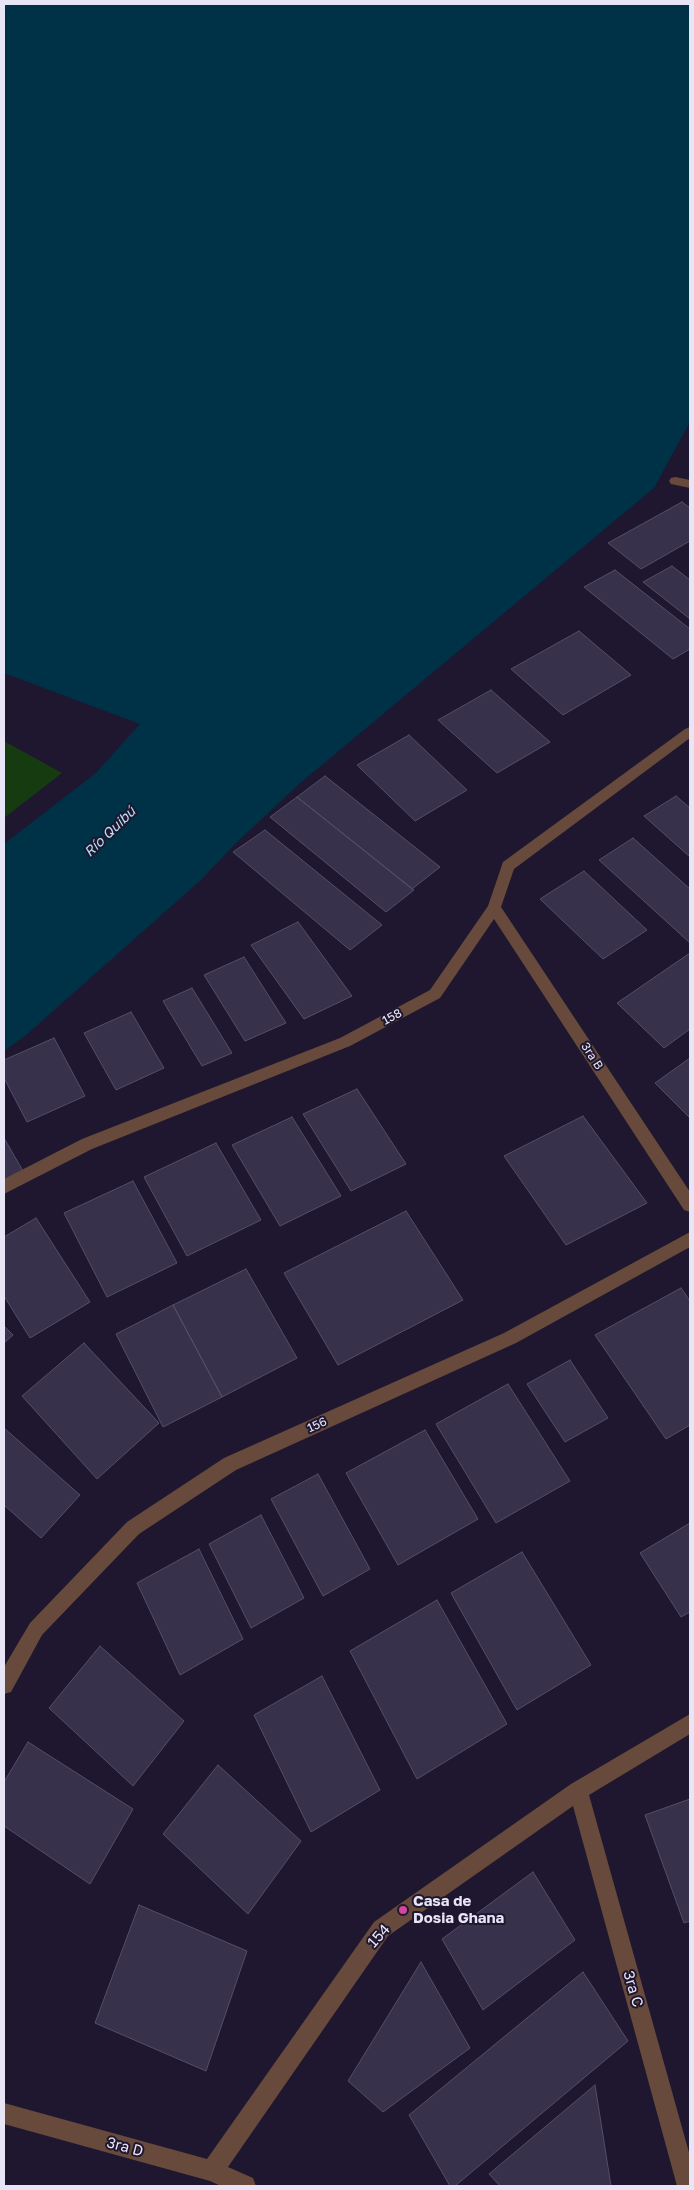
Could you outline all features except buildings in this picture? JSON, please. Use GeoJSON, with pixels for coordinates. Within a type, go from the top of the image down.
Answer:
{"type":"FeatureCollection","features":[{"type":"Feature","properties":{"kind":"street"},"geometry":{"type":"LineString","coordinates":[[675,481],[690,484]]}},
{"type":"Feature","properties":{"kind":"street","name":"158"},"geometry":{"type":"LineString","coordinates":[[4,1187],[87,1144],[345,1042],[435,994],[494,908],[508,866],[690,732]]}},
{"type":"Feature","properties":{"kind":"street","name":"3ra B"},"geometry":{"type":"LineString","coordinates":[[494,908],[690,1205]]}},
{"type":"Feature","properties":{"kind":"street","name":"156"},"geometry":{"type":"LineString","coordinates":[[4,1685],[36,1629],[133,1528],[230,1464],[510,1338],[690,1239]]}},
{"type":"Feature","properties":{"kind":"street","name":"154"},"geometry":{"type":"LineString","coordinates":[[212,2171],[381,1929],[578,1792],[690,1723]]}},
{"type":"Feature","properties":{"kind":"street","name":"3ra C"},"geometry":{"type":"LineString","coordinates":[[578,1792],[688,2186]]}},
{"type":"Feature","properties":{"kind":"street","name":"3ra D"},"geometry":{"type":"LineString","coordinates":[[4,2114],[212,2171],[245,2186]]}},
{"type":"Feature","properties":{"kind":"green space"},"geometry":{"type":"Polygon","coordinates":[[[4,741],[62,773],[4,818],[4,741]]]}},
{"type":"Feature","properties":{"kind":"water","name":"Río Quibú"},"geometry":{"type":"Polygon","coordinates":[[[4,4],[690,4],[690,422],[654,488],[298,785],[233,846],[201,880],[26,1035],[4,1051],[4,844],[96,773],[140,724],[4,673],[4,4]]]}},
{"type":"Feature","properties":{"kind":"place","name":"Casa de Dosia Ghana"},"geometry":{"type":"Point","coordinates":[403,1910]}}]}
